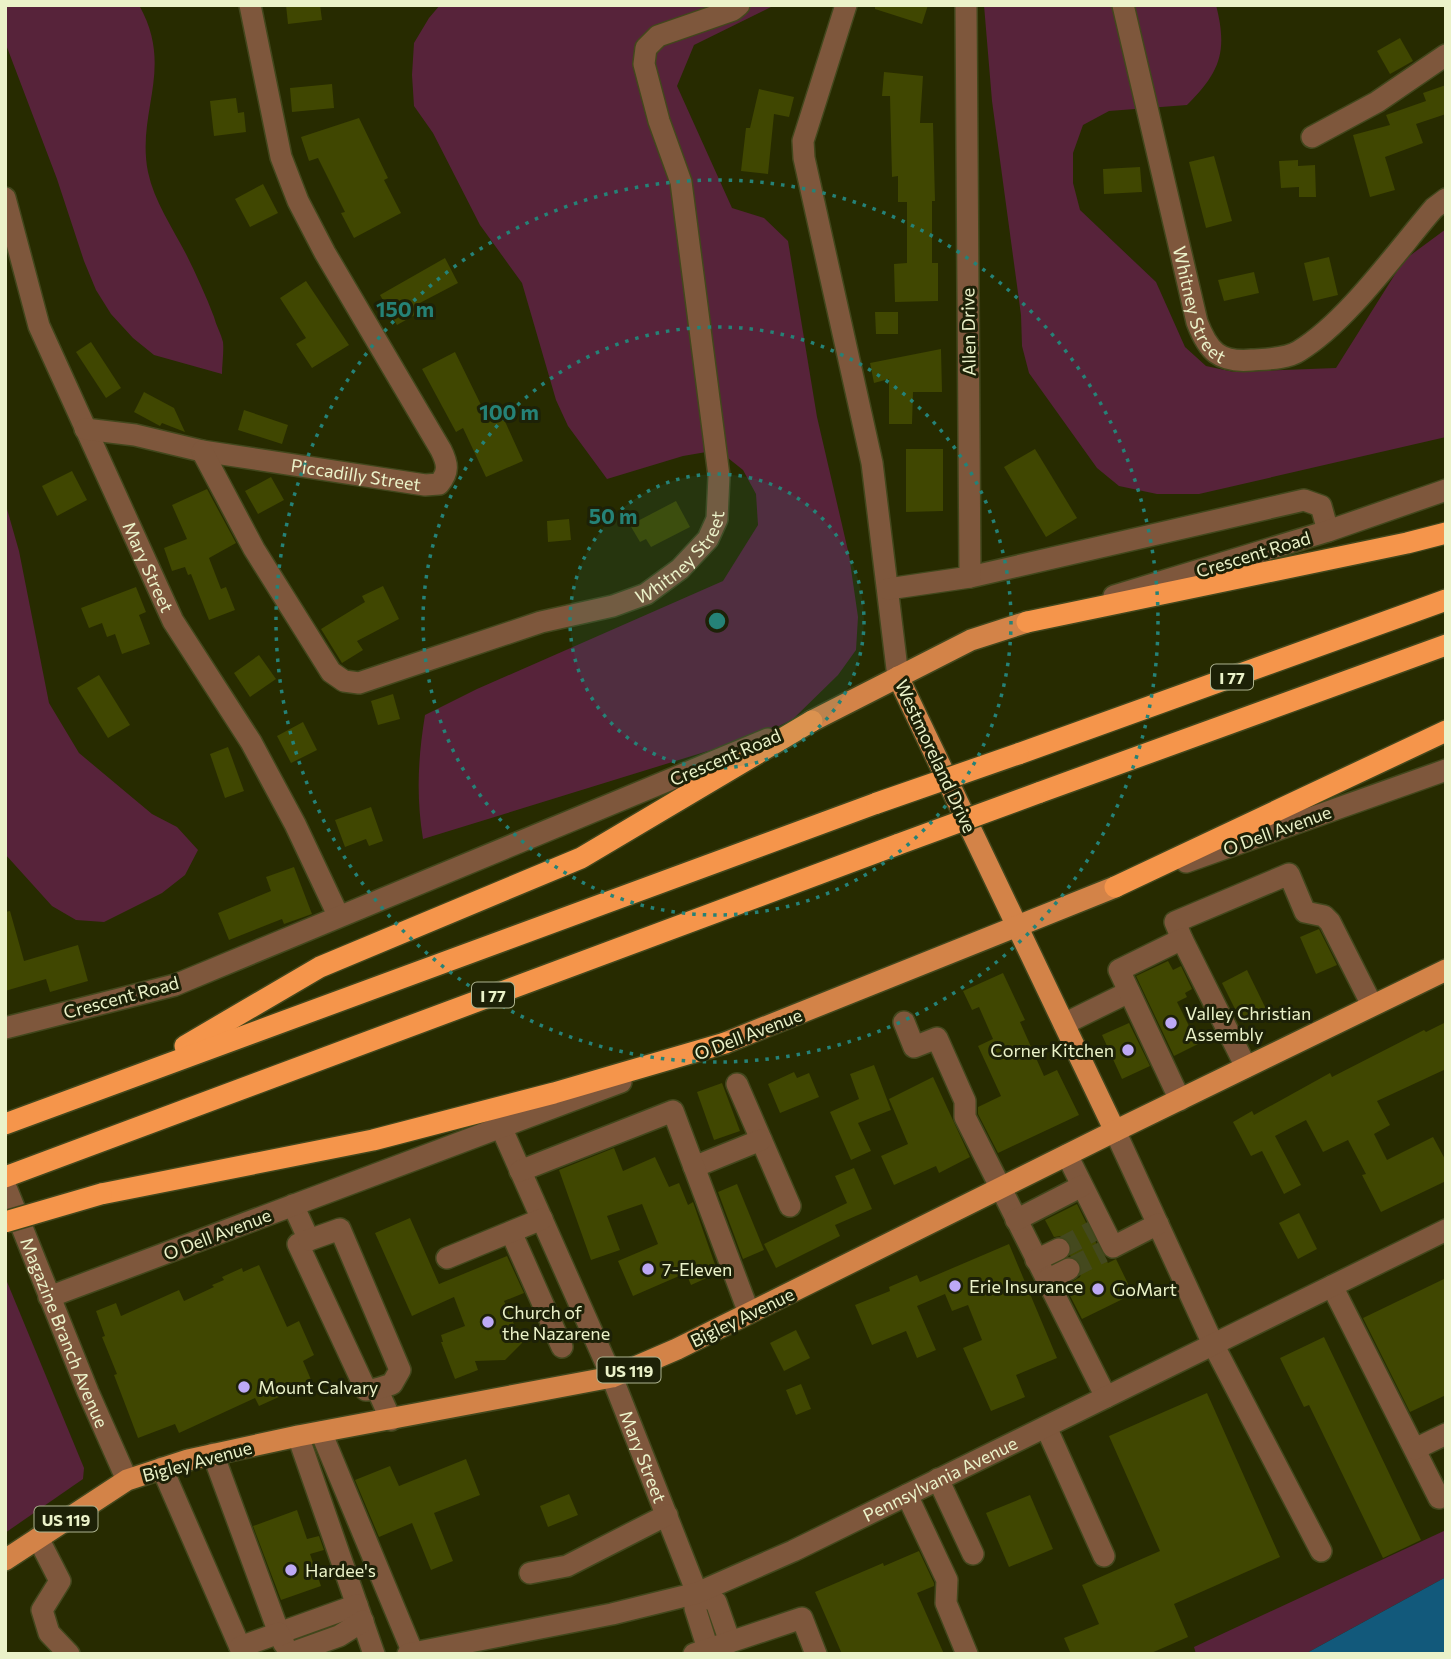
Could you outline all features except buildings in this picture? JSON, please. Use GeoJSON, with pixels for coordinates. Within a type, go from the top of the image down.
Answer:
{"type":"FeatureCollection","features":[{"type":"Feature","properties":{"kind":"highway"},"geometry":{"type":"LineString","coordinates":[[1027,622],[1446,533]]}},
{"type":"Feature","properties":{"kind":"highway","name":"I 77"},"geometry":{"type":"LineString","coordinates":[[5,1124],[877,803],[1446,600]]}},
{"type":"Feature","properties":{"kind":"highway","name":"I 77"},"geometry":{"type":"LineString","coordinates":[[5,1177],[899,844],[1446,645]]}},
{"type":"Feature","properties":{"kind":"highway"},"geometry":{"type":"LineString","coordinates":[[139,1073],[320,967],[580,858],[812,721]]}},
{"type":"Feature","properties":{"kind":"highway"},"geometry":{"type":"LineString","coordinates":[[1115,887],[1446,731]]}},
{"type":"Feature","properties":{"kind":"highway"},"geometry":{"type":"LineString","coordinates":[[5,1222],[101,1194],[373,1140],[554,1093],[725,1043]]}},
{"type":"Feature","properties":{"kind":"main road","name":"Crescent Road"},"geometry":{"type":"LineString","coordinates":[[812,721],[971,640],[1027,622]]}},
{"type":"Feature","properties":{"kind":"main road","name":"Westmoreland Drive"},"geometry":{"type":"LineString","coordinates":[[898,677],[1115,1131]]}},
{"type":"Feature","properties":{"kind":"main road","name":"O Dell Avenue"},"geometry":{"type":"LineString","coordinates":[[725,1043],[1115,887]]}},
{"type":"Feature","properties":{"kind":"main road","name":"Bigley Avenue"},"geometry":{"type":"LineString","coordinates":[[5,1560],[127,1480],[162,1468],[212,1454],[299,1436],[612,1377],[749,1313],[1446,970]]}},
{"type":"Feature","properties":{"kind":"street","name":"Piccadilly Street"},"geometry":{"type":"LineString","coordinates":[[85,429],[135,436],[202,451],[425,485],[439,484],[446,476],[448,464],[325,253],[298,201],[281,158],[250,5]]}},
{"type":"Feature","properties":{"kind":"street","name":"Whitney Street"},"geometry":{"type":"LineString","coordinates":[[202,451],[261,560],[331,673],[344,681],[359,683],[541,622],[613,606],[646,594],[680,569],[708,539],[717,519],[719,476],[681,182],[659,121],[644,64],[646,48],[659,36],[733,10],[739,5]]}},
{"type":"Feature","properties":{"kind":"street","name":"Westmoreland Drive"},"geometry":{"type":"LineString","coordinates":[[846,5],[803,141],[804,158],[872,463],[898,677]]}},
{"type":"Feature","properties":{"kind":"street","name":"Allen Drive"},"geometry":{"type":"LineString","coordinates":[[966,5],[970,577]]}},
{"type":"Feature","properties":{"kind":"street","name":"Whitney Street"},"geometry":{"type":"LineString","coordinates":[[1123,5],[1197,322],[1206,345],[1222,357],[1245,361],[1297,353],[1350,307],[1434,208],[1446,199]]}},
{"type":"Feature","properties":{"kind":"street"},"geometry":{"type":"LineString","coordinates":[[1312,137],[1377,102],[1446,55]]}},
{"type":"Feature","properties":{"kind":"street","name":"Mary Street"},"geometry":{"type":"LineString","coordinates":[[5,198],[39,326],[173,621],[251,742],[295,824],[338,915]]}},
{"type":"Feature","properties":{"kind":"street","name":"Crescent Road"},"geometry":{"type":"LineString","coordinates":[[1027,622],[1328,531],[1446,490]]}},
{"type":"Feature","properties":{"kind":"street"},"geometry":{"type":"LineString","coordinates":[[888,589],[970,577],[1304,500],[1321,506],[1328,531]]}},
{"type":"Feature","properties":{"kind":"street","name":"Crescent Road"},"geometry":{"type":"LineString","coordinates":[[5,1027],[175,985],[338,915],[467,865],[812,721]]}},
{"type":"Feature","properties":{"kind":"street","name":"O Dell Avenue"},"geometry":{"type":"LineString","coordinates":[[1115,887],[1446,770]]}},
{"type":"Feature","properties":{"kind":"street"},"geometry":{"type":"LineString","coordinates":[[1246,1067],[1175,922],[1289,874],[1305,912],[1324,916],[1330,922],[1372,1005]]}},
{"type":"Feature","properties":{"kind":"street"},"geometry":{"type":"LineString","coordinates":[[1180,1100],[1119,970],[1182,939]]}},
{"type":"Feature","properties":{"kind":"street"},"geometry":{"type":"LineString","coordinates":[[1064,1024],[1129,992]]}},
{"type":"Feature","properties":{"kind":"street"},"geometry":{"type":"LineString","coordinates":[[904,1022],[914,1047],[937,1038],[965,1101],[965,1117],[1106,1397]]}},
{"type":"Feature","properties":{"kind":"street","name":"O Dell Avenue"},"geometry":{"type":"LineString","coordinates":[[49,1297],[725,1043]]}},
{"type":"Feature","properties":{"kind":"street"},"geometry":{"type":"LineString","coordinates":[[737,1084],[790,1206]]}},
{"type":"Feature","properties":{"kind":"street"},"geometry":{"type":"LineString","coordinates":[[520,1171],[673,1111],[749,1313]]}},
{"type":"Feature","properties":{"kind":"street","name":"Mary Street"},"geometry":{"type":"LineString","coordinates":[[501,1127],[612,1377],[698,1593]]}},
{"type":"Feature","properties":{"kind":"street","name":"Westmoreland Drive"},"geometry":{"type":"LineString","coordinates":[[1115,1131],[1213,1345],[1321,1551]]}},
{"type":"Feature","properties":{"kind":"street"},"geometry":{"type":"LineString","coordinates":[[694,1167],[761,1140]]}},
{"type":"Feature","properties":{"kind":"street"},"geometry":{"type":"LineString","coordinates":[[1067,1155],[1108,1249],[1158,1224]]}},
{"type":"Feature","properties":{"kind":"street","name":"Magazine Branch Avenue"},"geometry":{"type":"LineString","coordinates":[[5,1185],[49,1297],[127,1480]]}},
{"type":"Feature","properties":{"kind":"street"},"geometry":{"type":"LineString","coordinates":[[1016,1220],[1082,1186]]}},
{"type":"Feature","properties":{"kind":"street"},"geometry":{"type":"LineString","coordinates":[[293,1205],[309,1240]]}},
{"type":"Feature","properties":{"kind":"street"},"geometry":{"type":"LineString","coordinates":[[447,1258],[542,1219]]}},
{"type":"Feature","properties":{"kind":"street"},"geometry":{"type":"LineString","coordinates":[[340,1229],[400,1370],[392,1384],[366,1390],[298,1244],[309,1240],[340,1229]]}},
{"type":"Feature","properties":{"kind":"street","name":"Pennsylvania Avenue"},"geometry":{"type":"LineString","coordinates":[[411,1653],[468,1648],[698,1593],[793,1551],[1446,1230]]}},
{"type":"Feature","properties":{"kind":"street"},"geometry":{"type":"LineString","coordinates":[[511,1232],[562,1347]]}},
{"type":"Feature","properties":{"kind":"street"},"geometry":{"type":"LineString","coordinates":[[1036,1260],[1059,1249]]}},
{"type":"Feature","properties":{"kind":"street"},"geometry":{"type":"LineString","coordinates":[[1047,1280],[1069,1269]]}},
{"type":"Feature","properties":{"kind":"street"},"geometry":{"type":"LineString","coordinates":[[1332,1286],[1439,1499],[1446,1495]]}},
{"type":"Feature","properties":{"kind":"street"},"geometry":{"type":"LineString","coordinates":[[377,1389],[391,1420]]}},
{"type":"Feature","properties":{"kind":"street"},"geometry":{"type":"LineString","coordinates":[[1046,1427],[1104,1556]]}},
{"type":"Feature","properties":{"kind":"street"},"geometry":{"type":"LineString","coordinates":[[321,1432],[411,1653]]}},
{"type":"Feature","properties":{"kind":"street"},"geometry":{"type":"LineString","coordinates":[[1415,1449],[1446,1434]]}},
{"type":"Feature","properties":{"kind":"street"},"geometry":{"type":"LineString","coordinates":[[299,1436],[374,1654]]}},
{"type":"Feature","properties":{"kind":"street"},"geometry":{"type":"LineString","coordinates":[[212,1454],[288,1654],[339,1636],[360,1613]]}},
{"type":"Feature","properties":{"kind":"street"},"geometry":{"type":"LineString","coordinates":[[162,1468],[242,1650],[279,1633],[360,1613]]}},
{"type":"Feature","properties":{"kind":"street"},"geometry":{"type":"LineString","coordinates":[[938,1479],[973,1554]]}},
{"type":"Feature","properties":{"kind":"street"},"geometry":{"type":"LineString","coordinates":[[907,1494],[947,1580],[946,1602],[967,1654]]}},
{"type":"Feature","properties":{"kind":"street"},"geometry":{"type":"LineString","coordinates":[[530,1573],[567,1566],[667,1515]]}},
{"type":"Feature","properties":{"kind":"street"},"geometry":{"type":"LineString","coordinates":[[38,1538],[60,1581],[42,1610],[49,1633],[69,1654]]}},
{"type":"Feature","properties":{"kind":"street"},"geometry":{"type":"LineString","coordinates":[[730,1642],[716,1602],[698,1593],[695,1608],[701,1652],[802,1618],[816,1654]]}},
{"type":"Feature","properties":{"kind":"shaded area"},"geometry":{"type":"Polygon","coordinates":[[[5,5],[139,5],[149,28],[154,50],[155,70],[147,129],[148,172],[159,204],[193,269],[221,336],[222,374],[154,355],[133,338],[111,314],[96,290],[5,42],[5,5]]]}},
{"type":"Feature","properties":{"kind":"shaded area"},"geometry":{"type":"Polygon","coordinates":[[[440,5],[775,5],[694,45],[677,86],[732,208],[764,218],[788,241],[817,417],[849,555],[858,617],[856,650],[838,675],[793,719],[763,734],[423,839],[419,777],[425,715],[477,689],[723,581],[758,525],[756,494],[743,470],[718,450],[683,456],[607,479],[568,426],[556,400],[522,283],[480,225],[433,133],[414,106],[414,43],[440,5]]]}},
{"type":"Feature","properties":{"kind":"shaded area"},"geometry":{"type":"Polygon","coordinates":[[[984,5],[1216,5],[1221,36],[1218,60],[1207,82],[1187,105],[1109,111],[1083,125],[1073,153],[1073,183],[1080,210],[1156,282],[1185,347],[1206,366],[1234,372],[1336,368],[1404,260],[1446,229],[1446,437],[1199,494],[1157,494],[1119,486],[1097,468],[1029,373],[1022,346],[1021,315],[992,101],[984,5]]]}},
{"type":"Feature","properties":{"kind":"shaded area"},"geometry":{"type":"Polygon","coordinates":[[[5,502],[19,551],[49,703],[79,753],[152,814],[177,827],[198,850],[185,875],[162,893],[104,922],[76,920],[52,906],[5,854],[5,502]]]}},
{"type":"Feature","properties":{"kind":"shaded area"},"geometry":{"type":"Polygon","coordinates":[[[5,1277],[84,1468],[83,1479],[5,1533],[5,1277]]]}},
{"type":"Feature","properties":{"kind":"shaded area"},"geometry":{"type":"Polygon","coordinates":[[[1446,1530],[1446,1577],[1305,1654],[1196,1654],[1194,1647],[1446,1530]]]}},
{"type":"Feature","properties":{"kind":"water"},"geometry":{"type":"Polygon","coordinates":[[[1446,1577],[1446,1654],[1305,1654],[1446,1577]]]}},
{"type":"Feature","properties":{"kind":"tunnel"},"geometry":{"type":"LineString","coordinates":[[1059,1249],[1093,1231]]}},
{"type":"Feature","properties":{"kind":"tunnel"},"geometry":{"type":"LineString","coordinates":[[1069,1269],[1103,1252]]}},
{"type":"Feature","properties":{"kind":"place","name":"Valley Christian Assembly"},"geometry":{"type":"Point","coordinates":[1171,1023]}},
{"type":"Feature","properties":{"kind":"place","name":"Corner Kitchen"},"geometry":{"type":"Point","coordinates":[1128,1050]}},
{"type":"Feature","properties":{"kind":"place","name":"7-Eleven"},"geometry":{"type":"Point","coordinates":[648,1269]}},
{"type":"Feature","properties":{"kind":"place","name":"Erie Insurance"},"geometry":{"type":"Point","coordinates":[955,1286]}},
{"type":"Feature","properties":{"kind":"place","name":"GoMart"},"geometry":{"type":"Point","coordinates":[1098,1289]}},
{"type":"Feature","properties":{"kind":"place","name":"Church of the Nazarene"},"geometry":{"type":"Point","coordinates":[488,1322]}},
{"type":"Feature","properties":{"kind":"place","name":"Mount Calvary"},"geometry":{"type":"Point","coordinates":[244,1387]}},
{"type":"Feature","properties":{"kind":"place","name":"Hardee's"},"geometry":{"type":"Point","coordinates":[291,1570]}}]}
